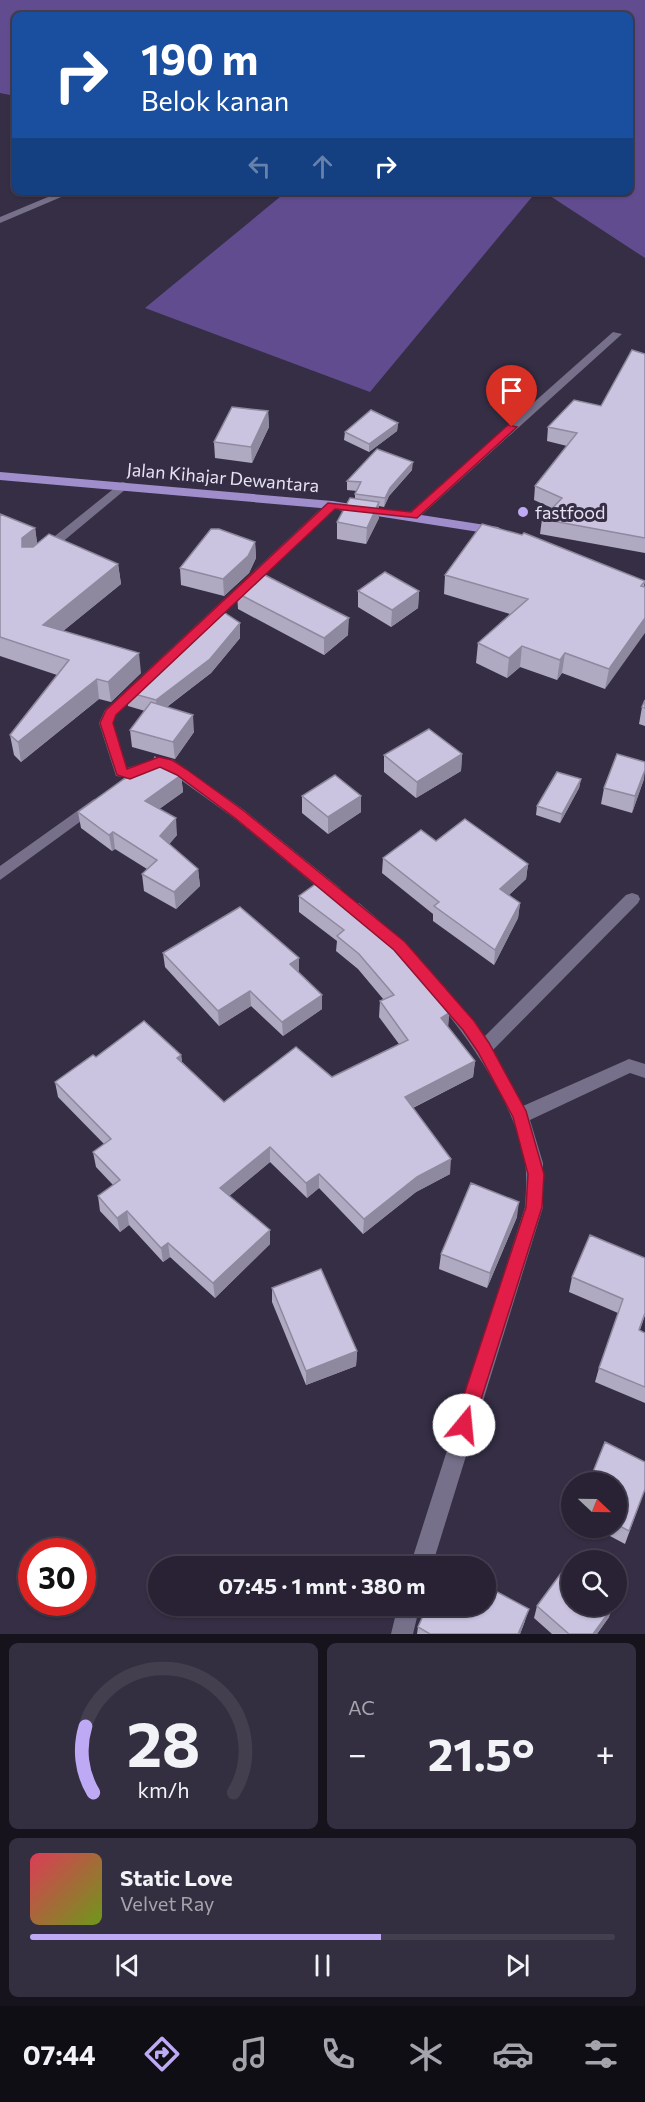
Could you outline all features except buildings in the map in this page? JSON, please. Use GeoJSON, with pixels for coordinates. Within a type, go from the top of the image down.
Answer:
{"type":"FeatureCollection","features":[{"type":"Feature","properties":{"kind":"main road","name":"Jalan Kihajar Dewantara"},"geometry":{"type":"LineString","coordinates":[[0,476],[332,505],[413,516],[511,534]]}},
{"type":"Feature","properties":{"kind":"street"},"geometry":{"type":"LineString","coordinates":[[0,220],[61,195]]}},
{"type":"Feature","properties":{"kind":"street"},"geometry":{"type":"LineString","coordinates":[[413,516],[617,334]]}},
{"type":"Feature","properties":{"kind":"street"},"geometry":{"type":"LineString","coordinates":[[31,562],[122,486]]}},
{"type":"Feature","properties":{"kind":"street"},"geometry":{"type":"LineString","coordinates":[[332,505],[107,718],[118,769],[121,772],[130,774],[159,762],[167,763],[239,814],[400,946],[452,1004],[484,1048],[520,1116],[536,1174],[534,1207],[424,1556]]}},
{"type":"Feature","properties":{"kind":"street"},"geometry":{"type":"LineString","coordinates":[[125,786],[155,772],[181,772]]}},
{"type":"Feature","properties":{"kind":"street"},"geometry":{"type":"LineString","coordinates":[[0,874],[22,860],[57,829],[105,797]]}},
{"type":"Feature","properties":{"kind":"street"},"geometry":{"type":"LineString","coordinates":[[484,1048],[632,899]]}},
{"type":"Feature","properties":{"kind":"street"},"geometry":{"type":"LineString","coordinates":[[520,1116],[627,1066],[645,1071]]}},
{"type":"Feature","properties":{"kind":"street"},"geometry":{"type":"LineString","coordinates":[[402,1634],[406,1616]]}},
{"type":"Feature","properties":{"kind":"shaded area"},"geometry":{"type":"Polygon","coordinates":[[[0,0],[645,0],[645,258],[549,195],[633,195],[633,12],[12,12],[12,95],[0,93],[0,0]]]}},
{"type":"Feature","properties":{"kind":"shaded area"},"geometry":{"type":"Polygon","coordinates":[[[282,195],[534,195],[370,392],[145,308],[282,195]]]}},
{"type":"Feature","properties":{"kind":"place","name":"fastfood"},"geometry":{"type":"Point","coordinates":[523,512]}},
{"type":"Feature","properties":{"kind":"route"},"geometry":{"type":"LineString","coordinates":[[464,1425],[534,1207],[536,1174],[533,1155],[520,1116],[484,1048],[468,1025],[400,946],[239,814],[167,763],[159,762],[130,774],[121,772],[118,769],[106,723],[110,713],[265,571],[332,505],[413,516],[512,427]]}}]}
